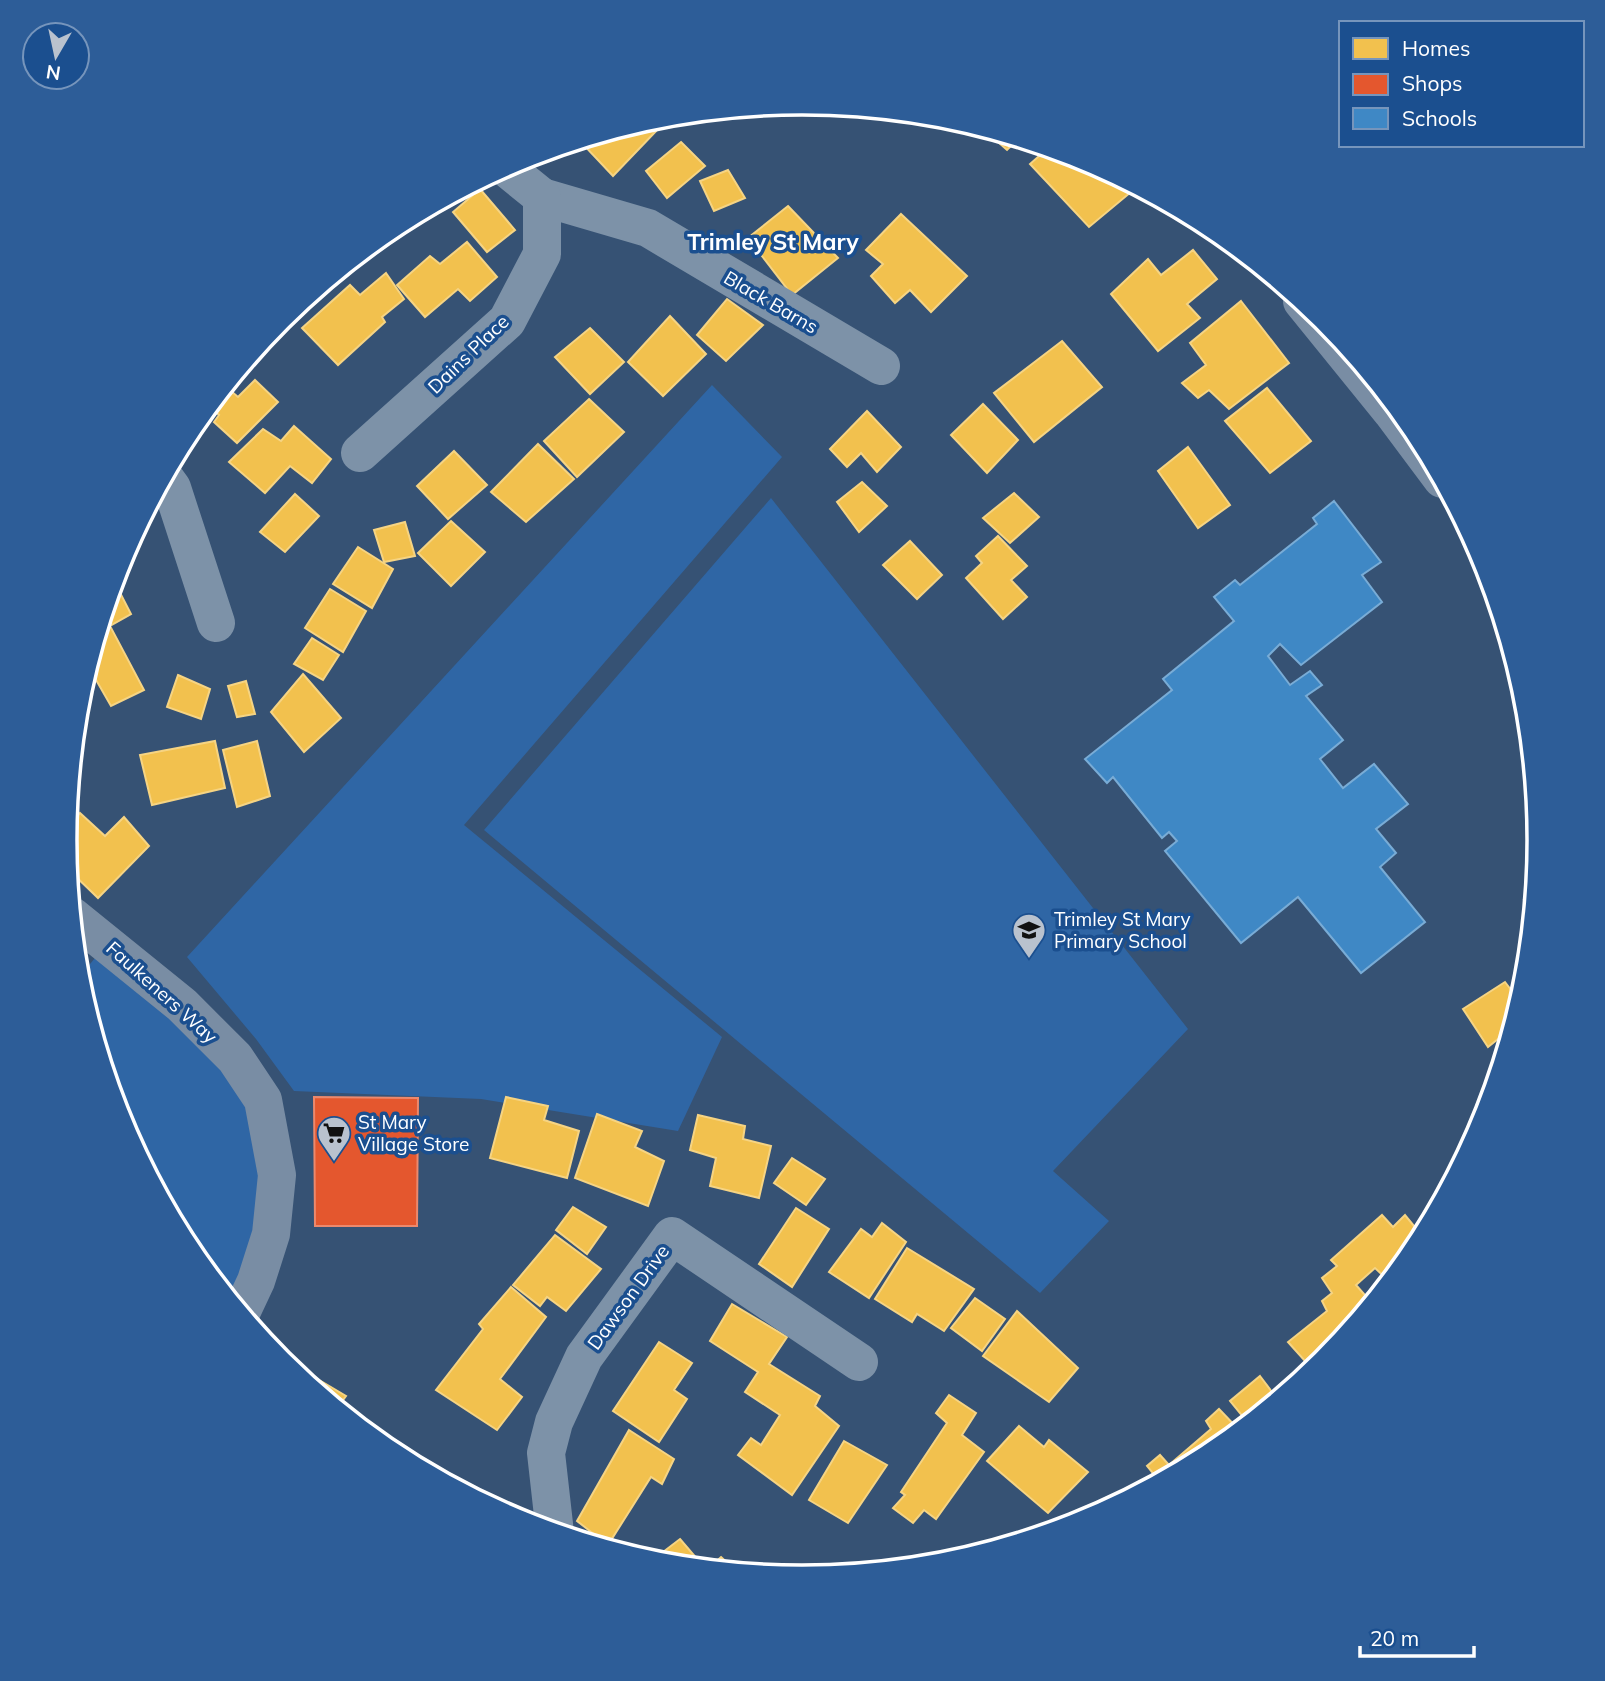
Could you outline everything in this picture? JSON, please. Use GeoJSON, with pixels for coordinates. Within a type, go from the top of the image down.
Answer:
{"type":"FeatureCollection","features":[{"type":"Feature","properties":{"kind":"street"},"geometry":{"type":"LineString","coordinates":[[515,175],[542,197]]}},
{"type":"Feature","properties":{"kind":"street","name":"Black Barns"},"geometry":{"type":"LineString","coordinates":[[542,197],[648,228],[881,366]]}},
{"type":"Feature","properties":{"kind":"street","name":"Dains Place"},"geometry":{"type":"LineString","coordinates":[[360,453],[507,321],[542,254],[542,197]]}},
{"type":"Feature","properties":{"kind":"street"},"geometry":{"type":"LineString","coordinates":[[170,485],[216,623]]}},
{"type":"Feature","properties":{"kind":"street","name":"Faulkeners Way"},"geometry":{"type":"LineString","coordinates":[[82,924],[183,1005],[235,1058],[263,1100],[277,1175],[271,1234],[256,1281],[245,1304]]}},
{"type":"Feature","properties":{"kind":"street","name":"Dawson Drive"},"geometry":{"type":"LineString","coordinates":[[554,1521],[546,1453],[554,1422],[584,1357],[672,1236],[859,1362]]}},
{"type":"Feature","properties":{"kind":"shaded area"},"geometry":{"type":"Polygon","coordinates":[[[712,385],[782,457],[464,825],[722,1037],[678,1131],[481,1099],[294,1091],[256,1039],[187,957],[712,385]]]}},
{"type":"Feature","properties":{"kind":"shaded area"},"geometry":{"type":"Polygon","coordinates":[[[771,498],[1188,1029],[1053,1171],[1109,1221],[1040,1293],[484,830],[771,498]]]}},
{"type":"Feature","properties":{"kind":"shaded area"},"geometry":{"type":"Polygon","coordinates":[[[107,943],[235,1058],[277,1175],[244,1303],[199,1244],[174,1203],[132,1118],[102,1028],[88,966],[107,943]]]}},
{"type":"Feature","properties":{"kind":"building: Homes"},"geometry":{"type":"Polygon","coordinates":[[[657,130],[613,176],[587,148],[657,130]]]}},
{"type":"Feature","properties":{"kind":"building: Homes"},"geometry":{"type":"Polygon","coordinates":[[[681,142],[705,166],[667,198],[646,171],[681,142]]]}},
{"type":"Feature","properties":{"kind":"building: Homes"},"geometry":{"type":"Polygon","coordinates":[[[1040,155],[1080,170],[1129,193],[1089,227],[1030,164],[1040,155]]]}},
{"type":"Feature","properties":{"kind":"building: Homes"},"geometry":{"type":"Polygon","coordinates":[[[728,170],[745,198],[714,211],[700,181],[728,170]]]}},
{"type":"Feature","properties":{"kind":"building: Homes"},"geometry":{"type":"Polygon","coordinates":[[[481,190],[515,230],[487,252],[453,212],[481,190]]]}},
{"type":"Feature","properties":{"kind":"building: Homes"},"geometry":{"type":"Polygon","coordinates":[[[788,206],[838,258],[792,295],[748,238],[788,206]]]}},
{"type":"Feature","properties":{"kind":"building: Homes"},"geometry":{"type":"Polygon","coordinates":[[[901,214],[967,276],[931,312],[910,290],[895,303],[871,276],[883,264],[866,250],[901,214]]]}},
{"type":"Feature","properties":{"kind":"building: Homes"},"geometry":{"type":"Polygon","coordinates":[[[467,242],[497,277],[470,301],[458,289],[425,317],[397,285],[430,256],[440,264],[467,242]]]}},
{"type":"Feature","properties":{"kind":"building: Homes"},"geometry":{"type":"Polygon","coordinates":[[[1193,250],[1217,279],[1187,304],[1200,318],[1158,351],[1111,294],[1148,259],[1161,275],[1193,250]]]}},
{"type":"Feature","properties":{"kind":"building: Homes"},"geometry":{"type":"Polygon","coordinates":[[[386,273],[404,299],[382,317],[385,322],[338,365],[302,328],[350,285],[360,295],[386,273]]]}},
{"type":"Feature","properties":{"kind":"building: Homes"},"geometry":{"type":"Polygon","coordinates":[[[727,299],[763,325],[726,361],[697,335],[727,299]]]}},
{"type":"Feature","properties":{"kind":"building: Homes"},"geometry":{"type":"Polygon","coordinates":[[[1241,301],[1289,363],[1229,409],[1209,390],[1198,398],[1182,383],[1206,365],[1190,343],[1241,301]]]}},
{"type":"Feature","properties":{"kind":"building: Homes"},"geometry":{"type":"Polygon","coordinates":[[[670,316],[706,354],[663,396],[628,362],[670,316]]]}},
{"type":"Feature","properties":{"kind":"building: Homes"},"geometry":{"type":"Polygon","coordinates":[[[590,328],[624,362],[590,394],[555,357],[590,328]]]}},
{"type":"Feature","properties":{"kind":"building: Homes"},"geometry":{"type":"Polygon","coordinates":[[[1062,341],[1102,387],[1034,442],[994,393],[1062,341]]]}},
{"type":"Feature","properties":{"kind":"building: Homes"},"geometry":{"type":"Polygon","coordinates":[[[255,380],[278,402],[237,443],[214,422],[219,415],[217,413],[232,392],[238,397],[255,380]]]}},
{"type":"Feature","properties":{"kind":"building: Homes"},"geometry":{"type":"Polygon","coordinates":[[[1267,388],[1311,441],[1270,473],[1225,421],[1267,388]]]}},
{"type":"Feature","properties":{"kind":"building: Homes"},"geometry":{"type":"Polygon","coordinates":[[[589,399],[624,432],[577,477],[544,441],[589,399]]]}},
{"type":"Feature","properties":{"kind":"building: Homes"},"geometry":{"type":"Polygon","coordinates":[[[983,404],[1018,440],[987,473],[951,435],[983,404]]]}},
{"type":"Feature","properties":{"kind":"building: Homes"},"geometry":{"type":"Polygon","coordinates":[[[867,411],[901,447],[877,472],[861,453],[847,467],[830,449],[867,411]]]}},
{"type":"Feature","properties":{"kind":"building: Homes"},"geometry":{"type":"Polygon","coordinates":[[[294,426],[331,459],[312,483],[290,466],[265,493],[229,462],[263,429],[281,441],[294,426]]]}},
{"type":"Feature","properties":{"kind":"building: Homes"},"geometry":{"type":"Polygon","coordinates":[[[538,444],[574,479],[526,522],[491,492],[538,444]]]}},
{"type":"Feature","properties":{"kind":"building: Homes"},"geometry":{"type":"Polygon","coordinates":[[[1188,447],[1230,505],[1198,528],[1158,471],[1188,447]]]}},
{"type":"Feature","properties":{"kind":"building: Homes"},"geometry":{"type":"Polygon","coordinates":[[[454,451],[487,485],[448,519],[417,486],[454,451]]]}},
{"type":"Feature","properties":{"kind":"building: Homes"},"geometry":{"type":"Polygon","coordinates":[[[862,482],[887,506],[859,532],[837,502],[862,482]]]}},
{"type":"Feature","properties":{"kind":"building: Homes"},"geometry":{"type":"Polygon","coordinates":[[[1014,493],[1039,517],[1010,543],[983,518],[1014,493]]]}},
{"type":"Feature","properties":{"kind":"building: Homes"},"geometry":{"type":"Polygon","coordinates":[[[295,494],[319,516],[285,552],[260,532],[295,494]]]}},
{"type":"Feature","properties":{"kind":"building: Homes"},"geometry":{"type":"Polygon","coordinates":[[[451,521],[485,552],[451,586],[418,553],[451,521]]]}},
{"type":"Feature","properties":{"kind":"building: Homes"},"geometry":{"type":"Polygon","coordinates":[[[405,522],[415,556],[384,562],[374,530],[405,522]]]}},
{"type":"Feature","properties":{"kind":"building: Homes"},"geometry":{"type":"Polygon","coordinates":[[[998,536],[1027,566],[1011,580],[1027,597],[1003,619],[966,578],[982,563],[976,556],[998,536]]]}},
{"type":"Feature","properties":{"kind":"building: Homes"},"geometry":{"type":"Polygon","coordinates":[[[910,541],[942,575],[917,599],[883,565],[910,541]]]}},
{"type":"Feature","properties":{"kind":"building: Homes"},"geometry":{"type":"Polygon","coordinates":[[[358,547],[393,569],[372,608],[333,584],[358,547]]]}},
{"type":"Feature","properties":{"kind":"building: Homes"},"geometry":{"type":"Polygon","coordinates":[[[330,589],[366,611],[343,652],[305,628],[330,589]]]}},
{"type":"Feature","properties":{"kind":"building: Homes"},"geometry":{"type":"Polygon","coordinates":[[[121,594],[131,614],[110,626],[121,594]]]}},
{"type":"Feature","properties":{"kind":"building: Homes"},"geometry":{"type":"Polygon","coordinates":[[[110,626],[144,690],[111,706],[96,679],[110,626]]]}},
{"type":"Feature","properties":{"kind":"building: Homes"},"geometry":{"type":"Polygon","coordinates":[[[312,638],[339,655],[323,680],[294,664],[312,638]]]}},
{"type":"Feature","properties":{"kind":"building: Homes"},"geometry":{"type":"Polygon","coordinates":[[[303,674],[341,718],[304,752],[271,712],[303,674]]]}},
{"type":"Feature","properties":{"kind":"building: Homes"},"geometry":{"type":"Polygon","coordinates":[[[178,675],[210,689],[201,719],[167,707],[178,675]]]}},
{"type":"Feature","properties":{"kind":"building: Homes"},"geometry":{"type":"Polygon","coordinates":[[[246,681],[255,714],[237,717],[228,686],[246,681]]]}},
{"type":"Feature","properties":{"kind":"building: Homes"},"geometry":{"type":"Polygon","coordinates":[[[215,741],[225,788],[152,805],[140,755],[215,741]]]}},
{"type":"Feature","properties":{"kind":"building: Homes"},"geometry":{"type":"Polygon","coordinates":[[[257,741],[270,796],[237,807],[223,750],[257,741]]]}},
{"type":"Feature","properties":{"kind":"building: Homes"},"geometry":{"type":"Polygon","coordinates":[[[80,813],[105,836],[124,817],[149,846],[98,898],[79,879],[80,813]]]}},
{"type":"Feature","properties":{"kind":"building: Homes"},"geometry":{"type":"Polygon","coordinates":[[[1505,982],[1512,991],[1500,1037],[1488,1047],[1463,1009],[1505,982]]]}},
{"type":"Feature","properties":{"kind":"building: Homes"},"geometry":{"type":"Polygon","coordinates":[[[506,1097],[548,1106],[544,1120],[579,1131],[567,1178],[490,1158],[506,1097]]]}},
{"type":"Feature","properties":{"kind":"building: Homes"},"geometry":{"type":"Polygon","coordinates":[[[597,1114],[642,1131],[635,1147],[664,1161],[648,1206],[575,1178],[597,1114]]]}},
{"type":"Feature","properties":{"kind":"building: Homes"},"geometry":{"type":"Polygon","coordinates":[[[698,1115],[745,1126],[743,1139],[771,1146],[759,1198],[710,1186],[716,1158],[690,1150],[698,1115]]]}},
{"type":"Feature","properties":{"kind":"building: Homes"},"geometry":{"type":"Polygon","coordinates":[[[792,1158],[825,1179],[806,1205],[774,1183],[792,1158]]]}},
{"type":"Feature","properties":{"kind":"building: Homes"},"geometry":{"type":"Polygon","coordinates":[[[573,1207],[606,1227],[587,1254],[556,1230],[573,1207]]]}},
{"type":"Feature","properties":{"kind":"building: Homes"},"geometry":{"type":"Polygon","coordinates":[[[796,1208],[829,1229],[792,1287],[759,1264],[796,1208]]]}},
{"type":"Feature","properties":{"kind":"building: Homes"},"geometry":{"type":"Polygon","coordinates":[[[1382,1215],[1393,1227],[1405,1215],[1416,1228],[1383,1275],[1375,1268],[1356,1285],[1366,1297],[1306,1363],[1288,1342],[1327,1311],[1322,1301],[1332,1293],[1322,1278],[1337,1266],[1331,1260],[1382,1215]]]}},
{"type":"Feature","properties":{"kind":"building: Homes"},"geometry":{"type":"Polygon","coordinates":[[[882,1223],[906,1242],[869,1298],[829,1272],[861,1229],[872,1237],[882,1223]]]}},
{"type":"Feature","properties":{"kind":"building: Homes"},"geometry":{"type":"Polygon","coordinates":[[[555,1235],[601,1269],[566,1311],[547,1297],[540,1306],[513,1285],[555,1235]]]}},
{"type":"Feature","properties":{"kind":"building: Homes"},"geometry":{"type":"Polygon","coordinates":[[[907,1248],[974,1289],[944,1331],[917,1314],[912,1322],[875,1299],[907,1248]]]}},
{"type":"Feature","properties":{"kind":"building: Homes"},"geometry":{"type":"Polygon","coordinates":[[[511,1287],[546,1317],[500,1379],[522,1397],[497,1430],[436,1390],[483,1329],[479,1324],[511,1287]]]}},
{"type":"Feature","properties":{"kind":"building: Homes"},"geometry":{"type":"Polygon","coordinates":[[[975,1298],[1005,1319],[982,1351],[951,1328],[975,1298]]]}},
{"type":"Feature","properties":{"kind":"building: Homes"},"geometry":{"type":"Polygon","coordinates":[[[732,1304],[787,1337],[769,1364],[820,1396],[815,1406],[839,1426],[792,1495],[738,1455],[751,1438],[761,1445],[780,1415],[745,1392],[758,1372],[710,1341],[732,1304]]]}},
{"type":"Feature","properties":{"kind":"building: Homes"},"geometry":{"type":"Polygon","coordinates":[[[1017,1311],[1078,1368],[1049,1402],[983,1356],[1017,1311]]]}},
{"type":"Feature","properties":{"kind":"building: Homes"},"geometry":{"type":"Polygon","coordinates":[[[659,1342],[692,1363],[674,1390],[687,1399],[659,1442],[613,1411],[659,1342]]]}},
{"type":"Feature","properties":{"kind":"building: Homes"},"geometry":{"type":"Polygon","coordinates":[[[1260,1376],[1273,1393],[1243,1417],[1230,1401],[1260,1376]]]}},
{"type":"Feature","properties":{"kind":"building: Homes"},"geometry":{"type":"Polygon","coordinates":[[[314,1377],[346,1396],[342,1401],[314,1377]]]}},
{"type":"Feature","properties":{"kind":"building: Homes"},"geometry":{"type":"Polygon","coordinates":[[[949,1395],[976,1413],[962,1435],[984,1452],[936,1519],[924,1510],[913,1523],[893,1508],[905,1495],[901,1492],[947,1423],[936,1413],[949,1395]]]}},
{"type":"Feature","properties":{"kind":"building: Homes"},"geometry":{"type":"Polygon","coordinates":[[[1219,1409],[1233,1424],[1206,1444],[1154,1475],[1147,1466],[1160,1455],[1169,1465],[1211,1429],[1206,1421],[1219,1409]]]}},
{"type":"Feature","properties":{"kind":"building: Homes"},"geometry":{"type":"Polygon","coordinates":[[[1019,1426],[1044,1447],[1049,1440],[1088,1472],[1048,1513],[987,1461],[1019,1426]]]}},
{"type":"Feature","properties":{"kind":"building: Homes"},"geometry":{"type":"Polygon","coordinates":[[[629,1430],[674,1459],[662,1484],[651,1477],[611,1540],[595,1535],[577,1521],[629,1430]]]}},
{"type":"Feature","properties":{"kind":"building: Homes"},"geometry":{"type":"Polygon","coordinates":[[[844,1441],[887,1465],[848,1523],[809,1500],[844,1441]]]}},
{"type":"Feature","properties":{"kind":"building: Homes"},"geometry":{"type":"Polygon","coordinates":[[[680,1539],[696,1558],[663,1552],[680,1539]]]}},
{"type":"Feature","properties":{"kind":"building: Shops"},"geometry":{"type":"Polygon","coordinates":[[[314,1097],[418,1098],[417,1226],[315,1226],[314,1097]]]}},
{"type":"Feature","properties":{"kind":"building: Schools"},"geometry":{"type":"Polygon","coordinates":[[[1334,501],[1381,562],[1362,575],[1382,602],[1301,665],[1280,644],[1268,656],[1290,685],[1310,671],[1322,685],[1306,696],[1343,740],[1320,759],[1343,788],[1374,764],[1408,804],[1376,829],[1396,853],[1380,867],[1425,922],[1361,973],[1298,897],[1241,943],[1165,851],[1177,841],[1169,832],[1162,838],[1113,777],[1107,783],[1085,759],[1172,690],[1163,679],[1234,621],[1214,597],[1235,580],[1240,585],[1317,524],[1313,518],[1334,501]]]}},
{"type":"Feature","properties":{"kind":"place","name":"Trimley St Mary Primary School"},"geometry":{"type":"Point","coordinates":[1029,960]}},
{"type":"Feature","properties":{"kind":"place","name":"St Mary Village Store"},"geometry":{"type":"Point","coordinates":[334,1163]}},
{"type":"Feature","properties":{"kind":"district","name":"Trimley St Mary"},"geometry":{"type":"Point","coordinates":[773,241]}}]}
